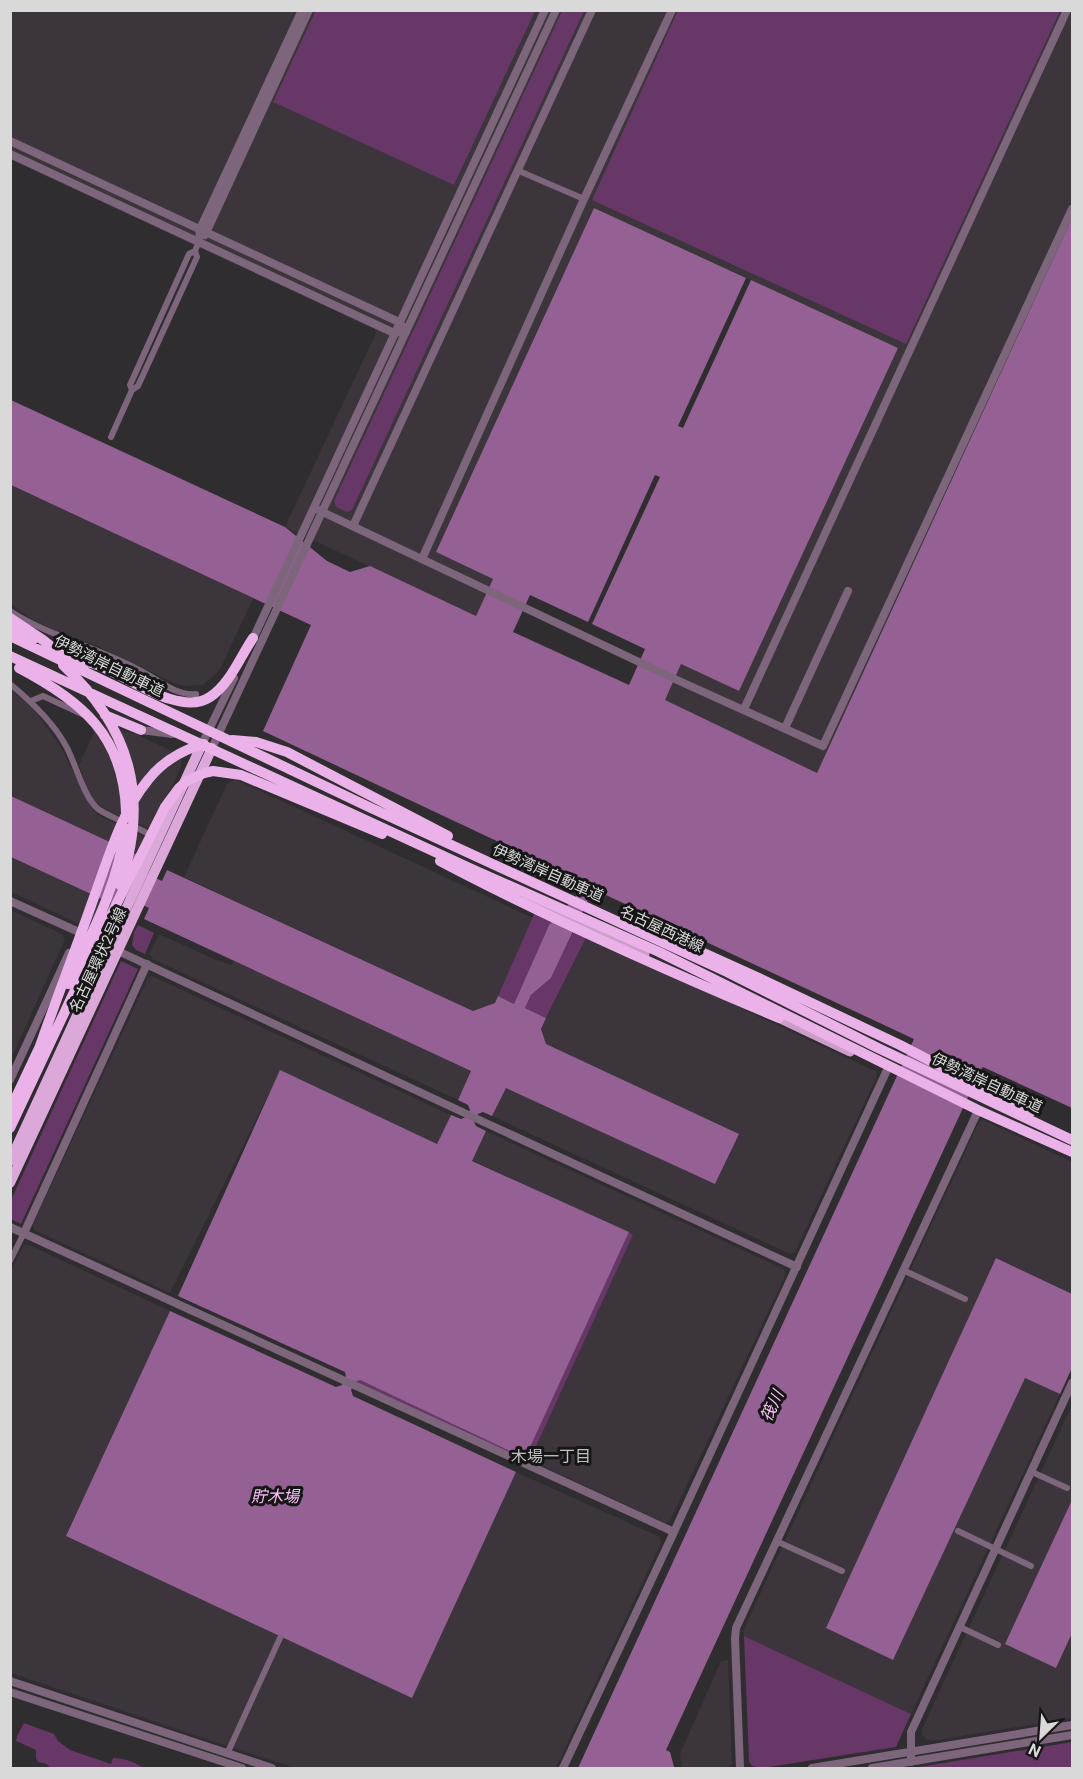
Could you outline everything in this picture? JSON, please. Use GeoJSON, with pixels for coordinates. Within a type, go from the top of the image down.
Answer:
{"type":"FeatureCollection","features":[{"type":"Feature","properties":{"kind":"highway"},"geometry":{"type":"LineString","coordinates":[[10,618],[104,687],[209,741]]}},
{"type":"Feature","properties":{"kind":"highway"},"geometry":{"type":"LineString","coordinates":[[10,626],[48,652],[84,686],[112,726],[128,762],[135,813],[132,843],[127,865],[100,937]]}},
{"type":"Feature","properties":{"kind":"highway","name":"伊勢湾岸自動車道"},"geometry":{"type":"LineString","coordinates":[[10,636],[361,803],[727,972],[888,1053],[1072,1137]]}},
{"type":"Feature","properties":{"kind":"highway"},"geometry":{"type":"LineString","coordinates":[[59,653],[74,660],[97,665],[174,701],[195,703],[206,699],[218,690],[253,638]]}},
{"type":"Feature","properties":{"kind":"highway","name":"伊勢湾岸自動車道"},"geometry":{"type":"LineString","coordinates":[[10,656],[474,870],[659,952],[1072,1155]]}},
{"type":"Feature","properties":{"kind":"highway"},"geometry":{"type":"LineString","coordinates":[[10,663],[62,692],[94,721],[116,759],[126,798],[124,837],[114,876],[92,934],[10,1110]]}},
{"type":"Feature","properties":{"kind":"highway"},"geometry":{"type":"LineString","coordinates":[[10,672],[141,730]]}},
{"type":"Feature","properties":{"kind":"highway"},"geometry":{"type":"LineString","coordinates":[[40,1046],[113,849],[136,795],[164,763],[181,752],[208,743],[245,740],[282,750],[596,913],[690,946],[900,1045],[1072,1137]]}},
{"type":"Feature","properties":{"kind":"highway","name":"名古屋環状2号線"},"geometry":{"type":"LineString","coordinates":[[155,859],[159,838],[209,741]]}},
{"type":"Feature","properties":{"kind":"highway","name":"名古屋環状2号線"},"geometry":{"type":"LineString","coordinates":[[10,1161],[128,919],[209,741]]}},
{"type":"Feature","properties":{"kind":"highway"},"geometry":{"type":"LineString","coordinates":[[10,1128],[100,937],[165,807],[179,788],[188,781],[204,773],[223,771],[241,775],[349,822],[474,870]]}},
{"type":"Feature","properties":{"kind":"highway"},"geometry":{"type":"LineString","coordinates":[[396,838],[462,873],[688,979],[866,1054]]}},
{"type":"Feature","properties":{"kind":"highway","name":"名古屋環状2号線"},"geometry":{"type":"LineString","coordinates":[[10,1183],[114,948]]}},
{"type":"Feature","properties":{"kind":"main road","name":"名古屋西港線"},"geometry":{"type":"LineString","coordinates":[[209,741],[396,838],[977,1113],[1072,1155]]}},
{"type":"Feature","properties":{"kind":"main road","name":"名古屋西港線"},"geometry":{"type":"LineString","coordinates":[[209,741],[596,913],[1072,1137]]}},
{"type":"Feature","properties":{"kind":"street"},"geometry":{"type":"LineString","coordinates":[[204,231],[302,10]]}},
{"type":"Feature","properties":{"kind":"street"},"geometry":{"type":"LineString","coordinates":[[111,437],[132,390],[138,386],[197,258],[195,251],[199,241],[309,10]]}},
{"type":"Feature","properties":{"kind":"street"},"geometry":{"type":"LineString","coordinates":[[209,741],[253,638],[545,10]]}},
{"type":"Feature","properties":{"kind":"street"},"geometry":{"type":"LineString","coordinates":[[209,741],[276,613],[556,10]]}},
{"type":"Feature","properties":{"kind":"street"},"geometry":{"type":"LineString","coordinates":[[353,526],[592,10]]}},
{"type":"Feature","properties":{"kind":"street"},"geometry":{"type":"LineString","coordinates":[[422,559],[672,10]]}},
{"type":"Feature","properties":{"kind":"street"},"geometry":{"type":"LineString","coordinates":[[744,709],[1067,10]]}},
{"type":"Feature","properties":{"kind":"street"},"geometry":{"type":"LineString","coordinates":[[10,141],[399,322],[406,331]]}},
{"type":"Feature","properties":{"kind":"street"},"geometry":{"type":"LineString","coordinates":[[10,154],[394,333],[406,331]]}},
{"type":"Feature","properties":{"kind":"street"},"geometry":{"type":"LineString","coordinates":[[519,171],[584,199]]}},
{"type":"Feature","properties":{"kind":"street"},"geometry":{"type":"LineString","coordinates":[[314,508],[677,680],[823,746],[1072,209]]}},
{"type":"Feature","properties":{"kind":"street"},"geometry":{"type":"LineString","coordinates":[[785,728],[848,591]]}},
{"type":"Feature","properties":{"kind":"street"},"geometry":{"type":"LineString","coordinates":[[10,610],[62,638],[94,648],[144,672],[180,693],[196,694]]}},
{"type":"Feature","properties":{"kind":"street"},"geometry":{"type":"LineString","coordinates":[[10,684],[31,701],[51,724],[66,746],[93,804],[104,812],[159,838]]}},
{"type":"Feature","properties":{"kind":"street"},"geometry":{"type":"LineString","coordinates":[[31,701],[43,696],[97,721],[209,741]]}},
{"type":"Feature","properties":{"kind":"street"},"geometry":{"type":"LineString","coordinates":[[10,901],[797,1267]]}},
{"type":"Feature","properties":{"kind":"street"},"geometry":{"type":"LineString","coordinates":[[10,1080],[78,933]]}},
{"type":"Feature","properties":{"kind":"street"},"geometry":{"type":"LineString","coordinates":[[10,1262],[147,964]]}},
{"type":"Feature","properties":{"kind":"street"},"geometry":{"type":"LineString","coordinates":[[563,1768],[887,1070]]}},
{"type":"Feature","properties":{"kind":"street"},"geometry":{"type":"LineString","coordinates":[[740,1768],[736,1628],[977,1113]]}},
{"type":"Feature","properties":{"kind":"street"},"geometry":{"type":"LineString","coordinates":[[10,1227],[674,1532]]}},
{"type":"Feature","properties":{"kind":"street"},"geometry":{"type":"LineString","coordinates":[[903,1270],[965,1299]]}},
{"type":"Feature","properties":{"kind":"street"},"geometry":{"type":"LineString","coordinates":[[911,1762],[911,1732],[1072,1383]]}},
{"type":"Feature","properties":{"kind":"street"},"geometry":{"type":"LineString","coordinates":[[1032,1472],[1067,1488]]}},
{"type":"Feature","properties":{"kind":"street"},"geometry":{"type":"LineString","coordinates":[[958,1532],[1032,1566]]}},
{"type":"Feature","properties":{"kind":"street"},"geometry":{"type":"LineString","coordinates":[[776,1541],[842,1571]]}},
{"type":"Feature","properties":{"kind":"street"},"geometry":{"type":"LineString","coordinates":[[960,1627],[998,1645]]}},
{"type":"Feature","properties":{"kind":"street"},"geometry":{"type":"LineString","coordinates":[[227,1754],[280,1638]]}},
{"type":"Feature","properties":{"kind":"street"},"geometry":{"type":"LineString","coordinates":[[10,1681],[272,1768]]}},
{"type":"Feature","properties":{"kind":"street"},"geometry":{"type":"LineString","coordinates":[[10,1692],[242,1768]]}},
{"type":"Feature","properties":{"kind":"street"},"geometry":{"type":"LineString","coordinates":[[812,1768],[1072,1725]]}},
{"type":"Feature","properties":{"kind":"street"},"geometry":{"type":"LineString","coordinates":[[872,1768],[1072,1735]]}},
{"type":"Feature","properties":{"kind":"shaded area"},"geometry":{"type":"Polygon","coordinates":[[[316,10],[535,11],[454,185],[273,102],[316,10]]]}},
{"type":"Feature","properties":{"kind":"shaded area"},"geometry":{"type":"Polygon","coordinates":[[[678,10],[1060,11],[906,344],[592,200],[678,10]]]}},
{"type":"Feature","properties":{"kind":"shaded area"},"geometry":{"type":"Polygon","coordinates":[[[11,11],[1072,11],[1072,218],[817,773],[664,700],[681,664],[739,691],[898,348],[594,208],[436,552],[494,579],[476,616],[285,527],[376,333],[374,329],[11,160],[11,11]]]}},
{"type":"Feature","properties":{"kind":"shaded area"},"geometry":{"type":"Polygon","coordinates":[[[562,11],[584,11],[352,510],[347,512],[336,507],[334,501],[562,11]]]}},
{"type":"Feature","properties":{"kind":"shaded area"},"geometry":{"type":"Polygon","coordinates":[[[10,485],[254,597],[219,671],[203,685],[184,686],[174,683],[93,644],[62,634],[28,617],[11,604],[10,485]]]}},
{"type":"Feature","properties":{"kind":"shaded area"},"geometry":{"type":"Polygon","coordinates":[[[10,689],[33,708],[59,744],[91,807],[98,815],[151,840],[142,857],[11,796],[10,689]]]}},
{"type":"Feature","properties":{"kind":"shaded area"},"geometry":{"type":"Polygon","coordinates":[[[101,724],[136,734],[182,756],[181,767],[152,830],[108,811],[96,803],[88,790],[79,765],[95,730],[101,724]]]}},
{"type":"Feature","properties":{"kind":"shaded area"},"geometry":{"type":"Polygon","coordinates":[[[234,779],[533,918],[495,1003],[473,1011],[184,877],[227,784],[234,779]]]}},
{"type":"Feature","properties":{"kind":"shaded area"},"geometry":{"type":"Polygon","coordinates":[[[11,857],[119,907],[105,936],[11,892],[11,857]]]}},
{"type":"Feature","properties":{"kind":"shaded area"},"geometry":{"type":"Polygon","coordinates":[[[11,910],[62,934],[65,939],[11,1059],[11,910]]]}},
{"type":"Feature","properties":{"kind":"shaded area"},"geometry":{"type":"Polygon","coordinates":[[[535,912],[554,920],[549,925],[514,1004],[498,996],[535,912]]]}},
{"type":"Feature","properties":{"kind":"shaded area"},"geometry":{"type":"Polygon","coordinates":[[[138,925],[154,933],[145,954],[136,950],[132,945],[134,932],[138,925]]]}},
{"type":"Feature","properties":{"kind":"shaded area"},"geometry":{"type":"Polygon","coordinates":[[[574,930],[587,936],[546,1018],[525,1008],[531,995],[551,978],[574,930]]]}},
{"type":"Feature","properties":{"kind":"shaded area"},"geometry":{"type":"Polygon","coordinates":[[[159,934],[214,959],[232,965],[234,961],[471,1071],[458,1100],[152,959],[149,954],[159,934]]]}},
{"type":"Feature","properties":{"kind":"shaded area"},"geometry":{"type":"Polygon","coordinates":[[[587,936],[877,1072],[795,1252],[790,1254],[492,1116],[506,1087],[715,1184],[739,1134],[546,1044],[541,1029],[587,936]]]}},
{"type":"Feature","properties":{"kind":"shaded area"},"geometry":{"type":"Polygon","coordinates":[[[121,961],[138,969],[21,1224],[11,1219],[11,1200],[121,961]]]}},
{"type":"Feature","properties":{"kind":"shaded area"},"geometry":{"type":"Polygon","coordinates":[[[152,976],[451,1115],[437,1144],[280,1071],[170,1293],[34,1230],[33,1224],[148,978],[152,976]]]}},
{"type":"Feature","properties":{"kind":"shaded area"},"geometry":{"type":"Polygon","coordinates":[[[983,1120],[1072,1162],[1072,1294],[997,1258],[826,1628],[893,1660],[1025,1377],[1060,1394],[911,1714],[744,1636],[743,1631],[979,1122],[983,1120]]]}},
{"type":"Feature","properties":{"kind":"shaded area"},"geometry":{"type":"Polygon","coordinates":[[[486,1131],[784,1269],[785,1276],[670,1521],[665,1523],[530,1460],[633,1235],[472,1160],[486,1131]]]}},
{"type":"Feature","properties":{"kind":"shaded area"},"geometry":{"type":"Polygon","coordinates":[[[629,1232],[633,1235],[528,1464],[355,1382],[360,1380],[525,1457],[629,1232]]]}},
{"type":"Feature","properties":{"kind":"shaded area"},"geometry":{"type":"Polygon","coordinates":[[[27,1244],[170,1311],[66,1536],[279,1634],[227,1746],[11,1673],[10,1272],[23,1246],[27,1244]]]}},
{"type":"Feature","properties":{"kind":"shaded area"},"geometry":{"type":"Polygon","coordinates":[[[1072,1405],[1072,1500],[1006,1644],[1056,1668],[1072,1633],[1072,1718],[927,1740],[922,1734],[922,1729],[1072,1405]]]}},
{"type":"Feature","properties":{"kind":"shaded area"},"geometry":{"type":"Polygon","coordinates":[[[516,1472],[660,1537],[661,1543],[556,1768],[296,1768],[233,1748],[284,1637],[412,1697],[516,1472]]]}},
{"type":"Feature","properties":{"kind":"shaded area"},"geometry":{"type":"Polygon","coordinates":[[[744,1636],[911,1714],[896,1747],[762,1768],[752,1766],[749,1761],[744,1636]]]}},
{"type":"Feature","properties":{"kind":"shaded area"},"geometry":{"type":"Polygon","coordinates":[[[728,1660],[732,1763],[728,1768],[682,1768],[680,1754],[721,1661],[728,1660]]]}},
{"type":"Feature","properties":{"kind":"shaded area"},"geometry":{"type":"Polygon","coordinates":[[[24,1723],[54,1734],[58,1741],[70,1750],[111,1764],[113,1758],[137,1764],[143,1768],[50,1768],[47,1764],[38,1762],[36,1750],[16,1741],[24,1723]]]}},
{"type":"Feature","properties":{"kind":"shaded area"},"geometry":{"type":"Polygon","coordinates":[[[1072,1742],[1072,1768],[913,1768],[1072,1742]]]}},
{"type":"Feature","properties":{"kind":"water"},"geometry":{"type":"Polygon","coordinates":[[[594,208],[746,278],[678,426],[683,428],[751,280],[898,348],[739,691],[681,664],[665,700],[817,773],[1072,218],[1072,1108],[983,1067],[981,1069],[666,1750],[670,1752],[674,1767],[578,1768],[914,1039],[593,889],[551,978],[531,995],[525,1008],[546,1018],[541,1029],[546,1044],[739,1134],[715,1184],[506,1088],[492,1116],[483,1112],[478,1114],[474,1122],[476,1126],[486,1131],[472,1161],[629,1232],[525,1458],[360,1380],[355,1382],[351,1390],[353,1396],[516,1472],[412,1698],[66,1536],[170,1311],[336,1387],[342,1385],[346,1377],[345,1372],[178,1296],[280,1070],[437,1144],[451,1115],[461,1119],[466,1117],[470,1110],[468,1105],[458,1100],[471,1071],[144,919],[149,908],[124,896],[119,907],[11,857],[11,796],[142,857],[137,869],[162,881],[167,870],[473,1011],[495,1003],[498,996],[514,1004],[549,925],[577,895],[583,885],[573,877],[263,731],[311,625],[11,485],[11,400],[285,527],[327,561],[350,572],[370,566],[476,616],[493,579],[436,552],[594,208]],[[655,475],[588,622],[530,595],[513,632],[629,685],[645,649],[592,624],[660,477],[655,475]]]}},
{"type":"Feature","properties":{"kind":"water"},"geometry":{"type":"Polygon","coordinates":[[[996,1258],[1072,1294],[1072,1368],[1060,1394],[1025,1378],[893,1660],[826,1628],[996,1258]]]}},
{"type":"Feature","properties":{"kind":"water"},"geometry":{"type":"Polygon","coordinates":[[[1072,1500],[1072,1633],[1056,1668],[1005,1644],[1072,1500]]]}},
{"type":"Feature","properties":{"kind":"district","name":"木場一丁目"},"geometry":{"type":"Point","coordinates":[551,1456]}},
{"type":"Feature","properties":{"kind":"water label","name":"筏川"},"geometry":{"type":"Point","coordinates":[772,1406]}},
{"type":"Feature","properties":{"kind":"water label","name":"貯木場"},"geometry":{"type":"Point","coordinates":[275,1496]}}]}
